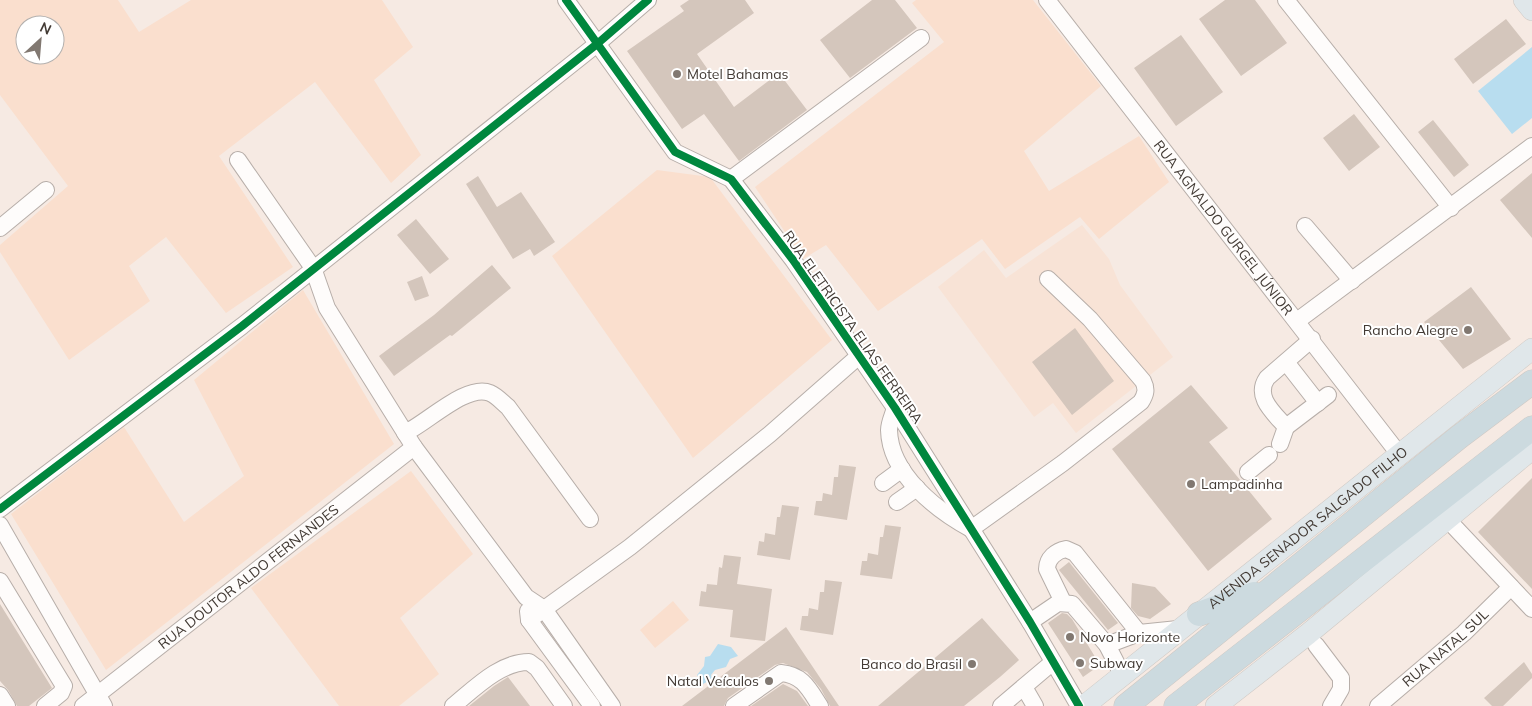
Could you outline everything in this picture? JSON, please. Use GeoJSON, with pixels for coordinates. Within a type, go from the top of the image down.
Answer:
{"type":"FeatureCollection","features":[{"type":"Feature","properties":{"kind":"highway","name":"AVENIDA SENADOR SALGADO FILHO"},"geometry":{"type":"LineString","coordinates":[[1126,706],[1460,437],[1532,382]]}},
{"type":"Feature","properties":{"kind":"highway"},"geometry":{"type":"LineString","coordinates":[[1176,706],[1532,428]]}},
{"type":"Feature","properties":{"kind":"highway"},"geometry":{"type":"LineString","coordinates":[[1199,614],[1220,608],[1281,583]]}},
{"type":"Feature","properties":{"kind":"main road"},"geometry":{"type":"LineString","coordinates":[[1524,0],[1532,10]]}},
{"type":"Feature","properties":{"kind":"main road","name":"AVENIDA SENADOR SALGADO FILHO"},"geometry":{"type":"LineString","coordinates":[[1084,706],[1178,629],[1532,349]]}},
{"type":"Feature","properties":{"kind":"main road"},"geometry":{"type":"LineString","coordinates":[[1216,706],[1531,452]]}},
{"type":"Feature","properties":{"kind":"street","name":"RUA ELETRICISTA ELIAS FERREIRA"},"geometry":{"type":"LineString","coordinates":[[566,0],[675,152],[731,179],[793,260],[860,354],[895,408],[1030,622],[1079,706]]}},
{"type":"Feature","properties":{"kind":"street"},"geometry":{"type":"LineString","coordinates":[[0,509],[242,326],[596,44],[648,0]]}},
{"type":"Feature","properties":{"kind":"street","name":"RUA AGNALDO GURGEL JÚNIOR"},"geometry":{"type":"LineString","coordinates":[[1047,0],[1400,454]]}},
{"type":"Feature","properties":{"kind":"street"},"geometry":{"type":"LineString","coordinates":[[1286,0],[1451,208]]}},
{"type":"Feature","properties":{"kind":"street"},"geometry":{"type":"LineString","coordinates":[[731,179],[921,38]]}},
{"type":"Feature","properties":{"kind":"street"},"geometry":{"type":"LineString","coordinates":[[1297,321],[1532,146]]}},
{"type":"Feature","properties":{"kind":"street"},"geometry":{"type":"LineString","coordinates":[[238,160],[313,268],[327,308],[414,447],[526,597],[544,610],[612,706]]}},
{"type":"Feature","properties":{"kind":"street"},"geometry":{"type":"LineString","coordinates":[[0,228],[46,190]]}},
{"type":"Feature","properties":{"kind":"street"},"geometry":{"type":"LineString","coordinates":[[1305,226],[1352,281]]}},
{"type":"Feature","properties":{"kind":"street"},"geometry":{"type":"LineString","coordinates":[[895,408],[889,428],[891,443],[902,469],[917,488],[934,504],[971,529],[1063,463],[1141,402],[1146,395],[1146,387],[1143,381],[1090,319],[1048,279]]}},
{"type":"Feature","properties":{"kind":"street"},"geometry":{"type":"LineString","coordinates":[[1286,427],[1263,398],[1261,391],[1267,378],[1312,339]]}},
{"type":"Feature","properties":{"kind":"street"},"geometry":{"type":"LineString","coordinates":[[529,620],[630,547],[770,434],[860,354]]}},
{"type":"Feature","properties":{"kind":"street"},"geometry":{"type":"LineString","coordinates":[[1248,472],[1275,450],[1286,427],[1323,399],[1286,362]]}},
{"type":"Feature","properties":{"kind":"street"},"geometry":{"type":"LineString","coordinates":[[405,433],[419,427],[462,396],[476,391],[488,392],[498,397],[508,407],[590,519]]}},
{"type":"Feature","properties":{"kind":"street","name":"RUA DOUTOR ALDO FERNANDES"},"geometry":{"type":"LineString","coordinates":[[83,706],[101,700],[414,447]]}},
{"type":"Feature","properties":{"kind":"street"},"geometry":{"type":"LineString","coordinates":[[883,483],[902,469]]}},
{"type":"Feature","properties":{"kind":"street"},"geometry":{"type":"LineString","coordinates":[[897,502],[917,488]]}},
{"type":"Feature","properties":{"kind":"street"},"geometry":{"type":"LineString","coordinates":[[1447,519],[1532,609]]}},
{"type":"Feature","properties":{"kind":"street"},"geometry":{"type":"LineString","coordinates":[[0,525],[101,700]]}},
{"type":"Feature","properties":{"kind":"street"},"geometry":{"type":"LineString","coordinates":[[1063,602],[1046,569],[1050,557],[1066,549],[1075,553],[1139,633]]}},
{"type":"Feature","properties":{"kind":"street"},"geometry":{"type":"LineString","coordinates":[[0,581],[64,686],[62,694],[45,706]]}},
{"type":"Feature","properties":{"kind":"street","name":"RUA NATAL SUL"},"geometry":{"type":"LineString","coordinates":[[1378,706],[1464,633],[1511,587]]}},
{"type":"Feature","properties":{"kind":"street"},"geometry":{"type":"LineString","coordinates":[[526,597],[529,620],[592,706]]}},
{"type":"Feature","properties":{"kind":"street"},"geometry":{"type":"LineString","coordinates":[[1030,622],[1063,602],[1072,604],[1107,645],[1122,674]]}},
{"type":"Feature","properties":{"kind":"street"},"geometry":{"type":"LineString","coordinates":[[1107,645],[1139,633],[1178,629]]}},
{"type":"Feature","properties":{"kind":"street"},"geometry":{"type":"LineString","coordinates":[[1316,645],[1341,678],[1341,688],[1330,706]]}},
{"type":"Feature","properties":{"kind":"street"},"geometry":{"type":"LineString","coordinates":[[452,706],[487,678],[515,662],[529,662],[537,668],[564,706]]}},
{"type":"Feature","properties":{"kind":"street"},"geometry":{"type":"LineString","coordinates":[[1001,706],[1053,662]]}},
{"type":"Feature","properties":{"kind":"street"},"geometry":{"type":"LineString","coordinates":[[734,706],[780,673],[793,674],[805,683],[820,706]]}},
{"type":"Feature","properties":{"kind":"street"},"geometry":{"type":"LineString","coordinates":[[1024,687],[1035,706]]}},
{"type":"Feature","properties":{"kind":"street"},"geometry":{"type":"LineString","coordinates":[[0,695],[7,706]]}},
{"type":"Feature","properties":{"kind":"shaded area"},"geometry":{"type":"Polygon","coordinates":[[[0,0],[118,0],[139,32],[191,0],[382,0],[413,47],[374,80],[421,155],[391,183],[315,82],[219,156],[293,267],[226,313],[166,237],[129,266],[150,301],[69,360],[0,252],[0,245],[68,186],[0,95],[0,0]]]}},
{"type":"Feature","properties":{"kind":"shaded area"},"geometry":{"type":"Polygon","coordinates":[[[916,0],[1033,0],[1101,86],[1024,151],[1049,191],[1139,136],[1169,182],[1099,239],[1080,217],[1005,269],[982,239],[878,311],[826,245],[803,259],[755,187],[944,42],[912,3],[916,0]]]}},
{"type":"Feature","properties":{"kind":"shaded area"},"geometry":{"type":"Polygon","coordinates":[[[657,170],[710,177],[832,340],[693,458],[552,256],[657,170]]]}},
{"type":"Feature","properties":{"kind":"shaded area"},"geometry":{"type":"Polygon","coordinates":[[[1082,225],[1109,259],[1120,285],[1173,357],[1076,433],[1053,403],[1034,417],[938,287],[984,250],[1006,278],[1082,225]]]}},
{"type":"Feature","properties":{"kind":"shaded area"},"geometry":{"type":"Polygon","coordinates":[[[303,290],[394,444],[106,670],[11,514],[124,427],[184,522],[244,476],[194,380],[303,290]]]}},
{"type":"Feature","properties":{"kind":"shaded area"},"geometry":{"type":"Polygon","coordinates":[[[411,471],[473,554],[400,618],[439,674],[399,706],[339,706],[251,588],[411,471]]]}},
{"type":"Feature","properties":{"kind":"shaded area"},"geometry":{"type":"Polygon","coordinates":[[[673,601],[689,620],[655,648],[640,630],[673,601]]]}},
{"type":"Feature","properties":{"kind":"water"},"geometry":{"type":"Polygon","coordinates":[[[1532,47],[1532,118],[1512,134],[1478,91],[1532,47]]]}},
{"type":"Feature","properties":{"kind":"water"},"geometry":{"type":"Polygon","coordinates":[[[718,644],[731,647],[738,656],[730,659],[726,667],[715,670],[711,675],[712,679],[703,684],[697,675],[704,666],[705,657],[710,656],[718,644]]]}},
{"type":"Feature","properties":{"kind":"building"},"geometry":{"type":"Polygon","coordinates":[[[689,0],[745,0],[754,13],[697,54],[734,107],[779,73],[807,110],[739,161],[704,114],[682,129],[627,51],[684,11],[680,6],[689,0]]]}},
{"type":"Feature","properties":{"kind":"building"},"geometry":{"type":"Polygon","coordinates":[[[872,0],[895,0],[917,28],[850,78],[820,40],[872,0]]]}},
{"type":"Feature","properties":{"kind":"building"},"geometry":{"type":"Polygon","coordinates":[[[1225,0],[1255,0],[1287,43],[1241,76],[1199,19],[1225,0]]]}},
{"type":"Feature","properties":{"kind":"building"},"geometry":{"type":"Polygon","coordinates":[[[1506,19],[1526,44],[1473,84],[1454,59],[1506,19]]]}},
{"type":"Feature","properties":{"kind":"building"},"geometry":{"type":"Polygon","coordinates":[[[1181,35],[1223,92],[1176,126],[1134,68],[1181,35]]]}},
{"type":"Feature","properties":{"kind":"building"},"geometry":{"type":"Polygon","coordinates":[[[1354,114],[1380,147],[1349,171],[1323,138],[1354,114]]]}},
{"type":"Feature","properties":{"kind":"building"},"geometry":{"type":"Polygon","coordinates":[[[1433,120],[1469,165],[1454,177],[1418,132],[1433,120]]]}},
{"type":"Feature","properties":{"kind":"building"},"geometry":{"type":"Polygon","coordinates":[[[1532,173],[1532,238],[1500,200],[1532,173]]]}},
{"type":"Feature","properties":{"kind":"building"},"geometry":{"type":"Polygon","coordinates":[[[478,176],[497,207],[521,192],[555,242],[534,256],[530,249],[513,259],[466,184],[478,176]]]}},
{"type":"Feature","properties":{"kind":"building"},"geometry":{"type":"Polygon","coordinates":[[[416,219],[449,259],[430,274],[397,235],[416,219]]]}},
{"type":"Feature","properties":{"kind":"building"},"geometry":{"type":"Polygon","coordinates":[[[492,265],[511,288],[452,336],[450,335],[394,376],[379,356],[434,315],[492,265]]]}},
{"type":"Feature","properties":{"kind":"building"},"geometry":{"type":"Polygon","coordinates":[[[422,276],[429,296],[415,301],[407,282],[422,276]]]}},
{"type":"Feature","properties":{"kind":"building","name":"Rancho Alegre"},"geometry":{"type":"Polygon","coordinates":[[[1471,287],[1511,339],[1463,369],[1424,322],[1471,287]]]}},
{"type":"Feature","properties":{"kind":"building"},"geometry":{"type":"Polygon","coordinates":[[[1075,328],[1114,381],[1072,415],[1032,362],[1075,328]]]}},
{"type":"Feature","properties":{"kind":"building","name":"Lampadinha"},"geometry":{"type":"Polygon","coordinates":[[[1191,385],[1228,428],[1209,442],[1272,519],[1208,571],[1112,449],[1191,385]]]}},
{"type":"Feature","properties":{"kind":"building"},"geometry":{"type":"Polygon","coordinates":[[[839,465],[856,467],[847,520],[814,515],[816,501],[822,501],[823,493],[832,495],[834,477],[838,477],[839,465]]]}},
{"type":"Feature","properties":{"kind":"building"},"geometry":{"type":"Polygon","coordinates":[[[1532,478],[1532,589],[1478,532],[1532,478]]]}},
{"type":"Feature","properties":{"kind":"building"},"geometry":{"type":"Polygon","coordinates":[[[782,505],[799,507],[790,560],[757,555],[759,541],[764,542],[765,533],[775,535],[777,517],[780,517],[782,505]]]}},
{"type":"Feature","properties":{"kind":"building"},"geometry":{"type":"Polygon","coordinates":[[[885,525],[901,527],[892,579],[860,575],[862,561],[867,561],[868,553],[878,555],[880,537],[883,537],[885,525]]]}},
{"type":"Feature","properties":{"kind":"building"},"geometry":{"type":"Polygon","coordinates":[[[724,555],[741,557],[737,584],[772,589],[765,641],[730,637],[733,610],[699,606],[701,591],[706,592],[707,584],[717,585],[719,567],[722,568],[724,555]]]}},
{"type":"Feature","properties":{"kind":"building"},"geometry":{"type":"Polygon","coordinates":[[[1069,562],[1118,623],[1108,630],[1059,570],[1069,562]]]}},
{"type":"Feature","properties":{"kind":"building"},"geometry":{"type":"Polygon","coordinates":[[[825,580],[842,582],[833,635],[800,630],[802,616],[808,616],[809,608],[818,610],[820,592],[824,592],[825,580]]]}},
{"type":"Feature","properties":{"kind":"building"},"geometry":{"type":"Polygon","coordinates":[[[1132,583],[1155,587],[1171,604],[1150,619],[1138,616],[1131,608],[1132,583]]]}},
{"type":"Feature","properties":{"kind":"building"},"geometry":{"type":"Polygon","coordinates":[[[0,604],[52,688],[29,706],[17,706],[8,690],[0,681],[0,604]]]}},
{"type":"Feature","properties":{"kind":"building","name":"Novo Horizonte"},"geometry":{"type":"Polygon","coordinates":[[[1062,613],[1067,614],[1072,619],[1100,665],[1083,677],[1048,623],[1062,613]]]}},
{"type":"Feature","properties":{"kind":"building"},"geometry":{"type":"Polygon","coordinates":[[[982,618],[1019,660],[1000,677],[964,706],[878,706],[982,618]]]}},
{"type":"Feature","properties":{"kind":"building"},"geometry":{"type":"Polygon","coordinates":[[[786,627],[839,706],[830,706],[821,689],[807,672],[783,663],[775,665],[728,698],[724,706],[682,706],[786,627]]]}},
{"type":"Feature","properties":{"kind":"building"},"geometry":{"type":"Polygon","coordinates":[[[1524,662],[1532,674],[1532,678],[1503,706],[1492,706],[1484,698],[1524,662]]]}},
{"type":"Feature","properties":{"kind":"building"},"geometry":{"type":"Polygon","coordinates":[[[508,677],[530,706],[469,706],[494,686],[508,677]]]}},
{"type":"Feature","properties":{"kind":"building"},"geometry":{"type":"Polygon","coordinates":[[[783,684],[797,691],[808,706],[751,706],[783,684]]]}},
{"type":"Feature","properties":{"kind":"cycle path"},"geometry":{"type":"LineString","coordinates":[[566,0],[675,152],[731,179],[793,260],[895,408],[1030,622],[1079,706]]}},
{"type":"Feature","properties":{"kind":"cycle path"},"geometry":{"type":"LineString","coordinates":[[0,509],[242,326],[597,44],[648,0]]}},
{"type":"Feature","properties":{"kind":"place","name":"Motel Bahamas"},"geometry":{"type":"Point","coordinates":[677,74]}},
{"type":"Feature","properties":{"kind":"place","name":"Rancho Alegre"},"geometry":{"type":"Point","coordinates":[1468,330]}},
{"type":"Feature","properties":{"kind":"place","name":"Lampadinha"},"geometry":{"type":"Point","coordinates":[1191,484]}},
{"type":"Feature","properties":{"kind":"place","name":"Novo Horizonte"},"geometry":{"type":"Point","coordinates":[1070,637]}},
{"type":"Feature","properties":{"kind":"place","name":"Subway"},"geometry":{"type":"Point","coordinates":[1080,663]}},
{"type":"Feature","properties":{"kind":"place","name":"Banco do Brasil"},"geometry":{"type":"Point","coordinates":[972,664]}},
{"type":"Feature","properties":{"kind":"place","name":"Natal Veículos"},"geometry":{"type":"Point","coordinates":[769,681]}}]}
